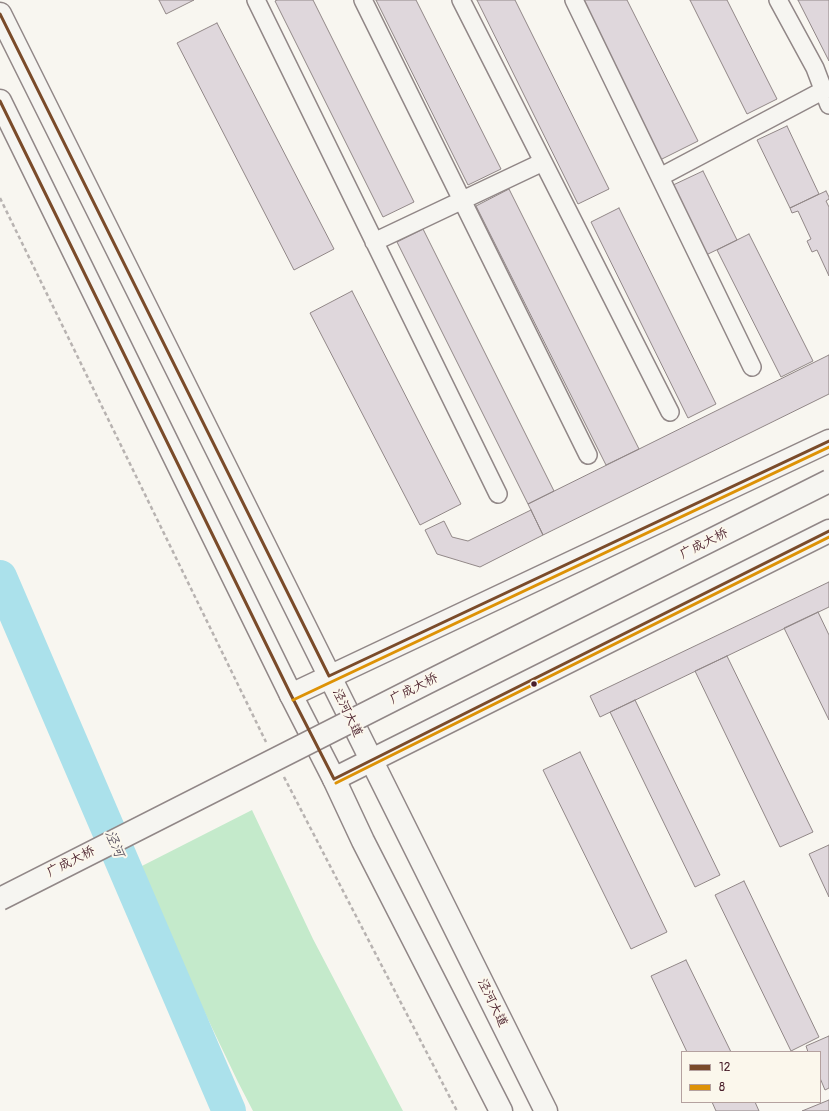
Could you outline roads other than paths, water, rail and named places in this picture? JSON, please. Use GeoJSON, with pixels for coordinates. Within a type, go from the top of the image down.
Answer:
{"type":"FeatureCollection","features":[{"type":"Feature","properties":{"kind":"main road","name":"泾河大道"},"geometry":{"type":"LineString","coordinates":[[0,14],[546,1111]]}},
{"type":"Feature","properties":{"kind":"main road"},"geometry":{"type":"LineString","coordinates":[[0,101],[291,695],[334,779],[363,841],[501,1111]]}},
{"type":"Feature","properties":{"kind":"main road"},"geometry":{"type":"LineString","coordinates":[[291,695],[829,442]]}},
{"type":"Feature","properties":{"kind":"main road","name":"广成大桥"},"geometry":{"type":"LineString","coordinates":[[0,899],[433,679],[829,481]]}},
{"type":"Feature","properties":{"kind":"main road"},"geometry":{"type":"LineString","coordinates":[[334,779],[829,531]]}},
{"type":"Feature","properties":{"kind":"street"},"geometry":{"type":"LineString","coordinates":[[363,0],[588,455]]}},
{"type":"Feature","properties":{"kind":"street"},"geometry":{"type":"LineString","coordinates":[[461,0],[670,412]]}},
{"type":"Feature","properties":{"kind":"street"},"geometry":{"type":"LineString","coordinates":[[574,0],[752,367]]}},
{"type":"Feature","properties":{"kind":"street"},"geometry":{"type":"LineString","coordinates":[[660,177],[826,98],[815,68],[778,0]]}},
{"type":"Feature","properties":{"kind":"street"},"geometry":{"type":"LineString","coordinates":[[258,1],[498,494]]}},
{"type":"Feature","properties":{"kind":"street"},"geometry":{"type":"LineString","coordinates":[[374,242],[543,162]]}},
{"type":"Feature","properties":{"kind":"waterway","name":"泾河"},"geometry":{"type":"LineString","coordinates":[[0,577],[229,1111]]}}]}
